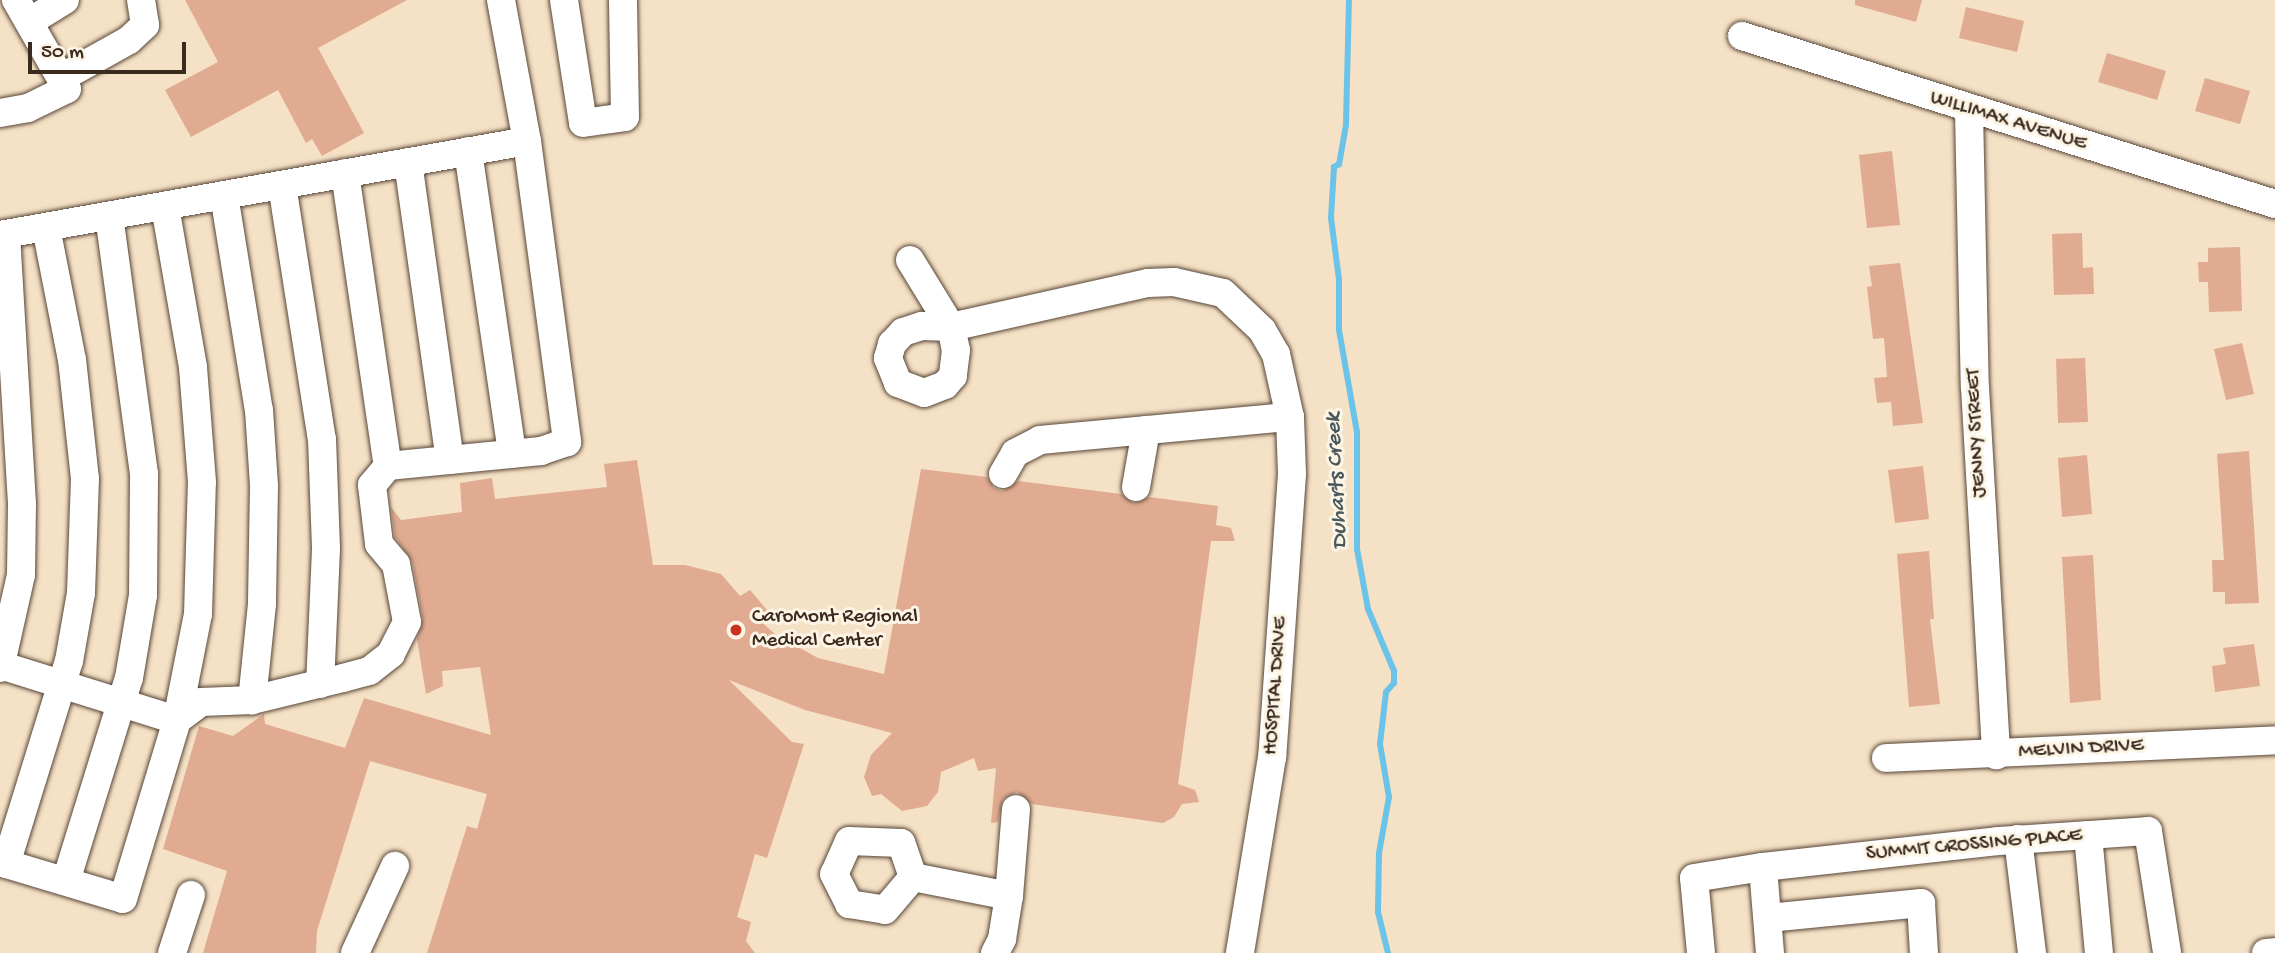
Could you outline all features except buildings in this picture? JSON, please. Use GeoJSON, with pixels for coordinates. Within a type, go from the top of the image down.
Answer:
{"type":"FeatureCollection","features":[{"type":"Feature","properties":{"kind":"street"},"geometry":{"type":"LineString","coordinates":[[0,113],[28,108],[66,89],[23,11],[65,0]]}},
{"type":"Feature","properties":{"kind":"street"},"geometry":{"type":"LineString","coordinates":[[61,78],[129,40],[145,25],[141,0]]}},
{"type":"Feature","properties":{"kind":"street"},"geometry":{"type":"LineString","coordinates":[[177,720],[201,702],[252,701],[320,684],[369,671],[391,654],[407,622],[396,564],[379,544],[372,485],[388,466],[541,452],[567,442],[527,141],[501,0]]}},
{"type":"Feature","properties":{"kind":"street"},"geometry":{"type":"LineString","coordinates":[[564,0],[583,123],[625,117],[623,0]]}},
{"type":"Feature","properties":{"kind":"street","name":"WILLIMAX AVENUE"},"geometry":{"type":"LineString","coordinates":[[1742,36],[1969,111],[2275,204]]}},
{"type":"Feature","properties":{"kind":"street","name":"JENNY STREET"},"geometry":{"type":"LineString","coordinates":[[1969,111],[1975,387],[1996,755]]}},
{"type":"Feature","properties":{"kind":"street"},"geometry":{"type":"LineString","coordinates":[[177,720],[0,666],[21,575],[3,235],[527,141]]}},
{"type":"Feature","properties":{"kind":"street"},"geometry":{"type":"LineString","coordinates":[[468,151],[512,454]]}},
{"type":"Feature","properties":{"kind":"street"},"geometry":{"type":"LineString","coordinates":[[408,162],[450,460]]}},
{"type":"Feature","properties":{"kind":"street"},"geometry":{"type":"LineString","coordinates":[[345,173],[388,466]]}},
{"type":"Feature","properties":{"kind":"street"},"geometry":{"type":"LineString","coordinates":[[282,185],[322,439],[326,549],[320,684]]}},
{"type":"Feature","properties":{"kind":"street"},"geometry":{"type":"LineString","coordinates":[[224,195],[259,410],[264,486],[262,604],[252,701]]}},
{"type":"Feature","properties":{"kind":"street"},"geometry":{"type":"LineString","coordinates":[[46,228],[72,360],[85,479],[81,593],[61,685],[3,863],[123,899],[177,720],[198,614],[202,482],[193,367],[165,206]]}},
{"type":"Feature","properties":{"kind":"street"},"geometry":{"type":"LineString","coordinates":[[66,881],[121,704],[143,595],[144,474],[109,216]]}},
{"type":"Feature","properties":{"kind":"street","name":"HOSPITAL DRIVE"},"geometry":{"type":"LineString","coordinates":[[910,260],[951,327],[1147,283],[1200,286],[1223,293],[1262,330],[1284,375],[1290,417],[1292,474],[1272,757],[1240,953]]}},
{"type":"Feature","properties":{"kind":"street"},"geometry":{"type":"LineString","coordinates":[[1003,474],[1015,453],[1040,440],[1290,417]]}},
{"type":"Feature","properties":{"kind":"street"},"geometry":{"type":"LineString","coordinates":[[1136,487],[1146,430]]}},
{"type":"Feature","properties":{"kind":"street","name":"MELVIN DRIVE"},"geometry":{"type":"LineString","coordinates":[[1886,758],[2275,740]]}},
{"type":"Feature","properties":{"kind":"street"},"geometry":{"type":"LineString","coordinates":[[995,953],[1002,939],[1009,896],[1016,809]]}},
{"type":"Feature","properties":{"kind":"street","name":"SUMMIT CROSSING PLACE"},"geometry":{"type":"LineString","coordinates":[[1701,953],[1694,877],[2018,839],[2148,831],[2167,953]]}},
{"type":"Feature","properties":{"kind":"street"},"geometry":{"type":"LineString","coordinates":[[2088,835],[2099,953]]}},
{"type":"Feature","properties":{"kind":"street"},"geometry":{"type":"LineString","coordinates":[[2018,839],[2032,953]]}},
{"type":"Feature","properties":{"kind":"street"},"geometry":{"type":"LineString","coordinates":[[355,953],[395,866]]}},
{"type":"Feature","properties":{"kind":"street"},"geometry":{"type":"LineString","coordinates":[[1763,867],[1770,953]]}},
{"type":"Feature","properties":{"kind":"street"},"geometry":{"type":"LineString","coordinates":[[913,877],[1009,896]]}},
{"type":"Feature","properties":{"kind":"street"},"geometry":{"type":"LineString","coordinates":[[172,953],[191,895]]}},
{"type":"Feature","properties":{"kind":"street"},"geometry":{"type":"LineString","coordinates":[[1768,918],[1921,903],[1924,953]]}},
{"type":"Feature","properties":{"kind":"street"},"geometry":{"type":"LineString","coordinates":[[2266,953],[2275,952]]}},
{"type":"Feature","properties":{"kind":"waterway","name":"Duharts Creek"},"geometry":{"type":"LineString","coordinates":[[1349,0],[1346,125],[1339,164],[1334,167],[1331,218],[1339,280],[1339,330],[1357,432],[1357,549],[1368,609],[1394,671],[1394,683],[1386,692],[1380,744],[1389,797],[1379,853],[1378,912],[1388,953]]}},
{"type":"Feature","properties":{"kind":"place","name":"CaroMont Regional Medical Center"},"geometry":{"type":"Point","coordinates":[736,630]}}]}
